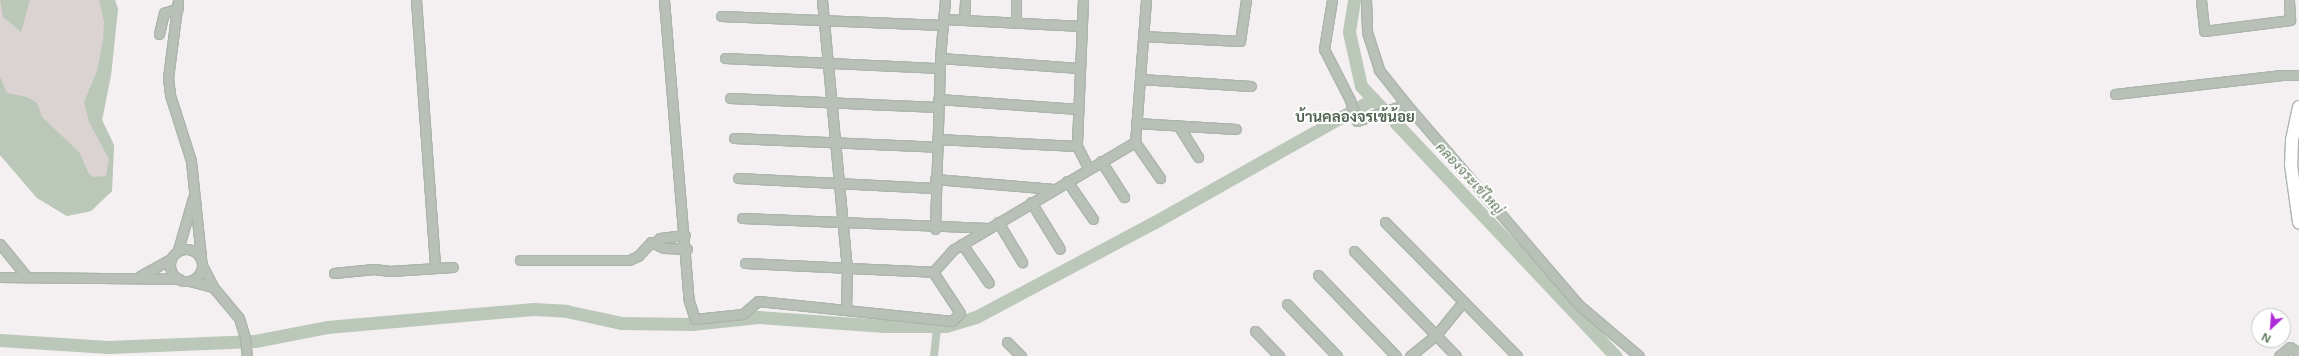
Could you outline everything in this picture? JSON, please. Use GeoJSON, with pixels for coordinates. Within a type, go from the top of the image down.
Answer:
{"type":"FeatureCollection","features":[{"type":"Feature","properties":{"kind":"main road"},"geometry":{"type":"LineString","coordinates":[[2299,108],[2292,140],[2291,165],[2299,222]]}},
{"type":"Feature","properties":{"kind":"street"},"geometry":{"type":"LineString","coordinates":[[416,0],[435,268]]}},
{"type":"Feature","properties":{"kind":"street"},"geometry":{"type":"LineString","coordinates":[[664,0],[687,249],[689,301],[695,319],[743,314],[758,301],[952,321],[960,313],[934,272]]}},
{"type":"Feature","properties":{"kind":"street"},"geometry":{"type":"LineString","coordinates":[[822,0],[847,268],[846,310]]}},
{"type":"Feature","properties":{"kind":"street"},"geometry":{"type":"LineString","coordinates":[[935,227],[938,103],[945,0]]}},
{"type":"Feature","properties":{"kind":"street"},"geometry":{"type":"LineString","coordinates":[[964,20],[965,0]]}},
{"type":"Feature","properties":{"kind":"street"},"geometry":{"type":"LineString","coordinates":[[1016,0],[1016,23]]}},
{"type":"Feature","properties":{"kind":"street"},"geometry":{"type":"LineString","coordinates":[[1083,0],[1079,68],[1077,146],[1088,168]]}},
{"type":"Feature","properties":{"kind":"street"},"geometry":{"type":"LineString","coordinates":[[1146,0],[1135,142],[1160,178]]}},
{"type":"Feature","properties":{"kind":"street"},"geometry":{"type":"LineString","coordinates":[[1143,36],[1240,41],[1246,0]]}},
{"type":"Feature","properties":{"kind":"street"},"geometry":{"type":"LineString","coordinates":[[1332,0],[1324,49],[1350,100],[1351,108],[1358,121],[1403,106]]}},
{"type":"Feature","properties":{"kind":"street"},"geometry":{"type":"LineString","coordinates":[[1366,0],[1367,32],[1379,70],[1403,106],[1580,306],[1639,356]]}},
{"type":"Feature","properties":{"kind":"street"},"geometry":{"type":"LineString","coordinates":[[2201,0],[2204,31],[2290,20],[2288,0]]}},
{"type":"Feature","properties":{"kind":"street"},"geometry":{"type":"LineString","coordinates":[[159,34],[164,13],[178,4]]}},
{"type":"Feature","properties":{"kind":"street"},"geometry":{"type":"LineString","coordinates":[[178,4],[168,78],[170,95],[191,161],[202,262],[213,287],[233,308],[246,338],[247,355]]}},
{"type":"Feature","properties":{"kind":"street"},"geometry":{"type":"LineString","coordinates":[[721,16],[824,20],[944,22],[964,20],[1082,26]]}},
{"type":"Feature","properties":{"kind":"street"},"geometry":{"type":"LineString","coordinates":[[725,58],[940,68]]}},
{"type":"Feature","properties":{"kind":"street"},"geometry":{"type":"LineString","coordinates":[[940,58],[1079,68]]}},
{"type":"Feature","properties":{"kind":"street"},"geometry":{"type":"LineString","coordinates":[[2115,94],[2282,75],[2299,75]]}},
{"type":"Feature","properties":{"kind":"street"},"geometry":{"type":"LineString","coordinates":[[1140,79],[1251,86]]}},
{"type":"Feature","properties":{"kind":"street"},"geometry":{"type":"LineString","coordinates":[[730,98],[832,102],[938,103],[1078,109]]}},
{"type":"Feature","properties":{"kind":"street"},"geometry":{"type":"LineString","coordinates":[[1136,123],[1236,129]]}},
{"type":"Feature","properties":{"kind":"street"},"geometry":{"type":"LineString","coordinates":[[1178,125],[1198,157]]}},
{"type":"Feature","properties":{"kind":"street"},"geometry":{"type":"LineString","coordinates":[[734,138],[836,142],[1077,146]]}},
{"type":"Feature","properties":{"kind":"street"},"geometry":{"type":"LineString","coordinates":[[934,272],[954,249],[1066,181],[1135,142]]}},
{"type":"Feature","properties":{"kind":"street"},"geometry":{"type":"LineString","coordinates":[[1101,161],[1124,197]]}},
{"type":"Feature","properties":{"kind":"street"},"geometry":{"type":"LineString","coordinates":[[738,178],[839,183],[935,184],[1054,189]]}},
{"type":"Feature","properties":{"kind":"street"},"geometry":{"type":"LineString","coordinates":[[1066,181],[1093,219]]}},
{"type":"Feature","properties":{"kind":"street"},"geometry":{"type":"LineString","coordinates":[[137,277],[153,271],[171,258],[178,250],[194,190]]}},
{"type":"Feature","properties":{"kind":"street"},"geometry":{"type":"LineString","coordinates":[[1031,202],[1060,249]]}},
{"type":"Feature","properties":{"kind":"street"},"geometry":{"type":"LineString","coordinates":[[742,218],[988,228]]}},
{"type":"Feature","properties":{"kind":"street"},"geometry":{"type":"LineString","coordinates":[[998,222],[1022,262]]}},
{"type":"Feature","properties":{"kind":"street"},"geometry":{"type":"LineString","coordinates":[[1385,222],[1517,356]]}},
{"type":"Feature","properties":{"kind":"street"},"geometry":{"type":"LineString","coordinates":[[655,243],[660,238],[685,235]]}},
{"type":"Feature","properties":{"kind":"street"},"geometry":{"type":"LineString","coordinates":[[520,260],[629,260],[638,256],[647,244],[655,243],[664,248],[687,249]]}},
{"type":"Feature","properties":{"kind":"street"},"geometry":{"type":"LineString","coordinates":[[0,244],[27,277]]}},
{"type":"Feature","properties":{"kind":"street"},"geometry":{"type":"LineString","coordinates":[[962,244],[989,283]]}},
{"type":"Feature","properties":{"kind":"street"},"geometry":{"type":"LineString","coordinates":[[178,250],[188,248],[202,262]]}},
{"type":"Feature","properties":{"kind":"street"},"geometry":{"type":"LineString","coordinates":[[1354,251],[1456,356]]}},
{"type":"Feature","properties":{"kind":"street"},"geometry":{"type":"LineString","coordinates":[[171,258],[171,271],[179,280]]}},
{"type":"Feature","properties":{"kind":"street"},"geometry":{"type":"LineString","coordinates":[[189,281],[198,276],[202,262]]}},
{"type":"Feature","properties":{"kind":"street"},"geometry":{"type":"LineString","coordinates":[[745,263],[934,272]]}},
{"type":"Feature","properties":{"kind":"street"},"geometry":{"type":"LineString","coordinates":[[334,273],[374,269],[390,271],[453,267]]}},
{"type":"Feature","properties":{"kind":"street"},"geometry":{"type":"LineString","coordinates":[[1318,275],[1396,356]]}},
{"type":"Feature","properties":{"kind":"street"},"geometry":{"type":"LineString","coordinates":[[0,277],[137,277],[189,281],[213,287]]}},
{"type":"Feature","properties":{"kind":"street"},"geometry":{"type":"LineString","coordinates":[[1410,356],[1436,335],[1463,302]]}},
{"type":"Feature","properties":{"kind":"street"},"geometry":{"type":"LineString","coordinates":[[1287,304],[1337,356]]}},
{"type":"Feature","properties":{"kind":"street"},"geometry":{"type":"LineString","coordinates":[[1255,331],[1279,356]]}},
{"type":"Feature","properties":{"kind":"street"},"geometry":{"type":"LineString","coordinates":[[1007,342],[1021,356]]}},
{"type":"Feature","properties":{"kind":"street"},"geometry":{"type":"LineString","coordinates":[[2279,356],[2290,347],[2299,353]]}},
{"type":"Feature","properties":{"kind":"shaded area"},"geometry":{"type":"Polygon","coordinates":[[[0,0],[115,0],[118,9],[111,75],[102,120],[114,145],[112,191],[91,211],[67,216],[37,198],[0,155],[0,0]]]}},
{"type":"Feature","properties":{"kind":"shaded area"},"geometry":{"type":"Polygon","coordinates":[[[0,0],[30,0],[21,32],[3,17],[0,0]]]}},
{"type":"Feature","properties":{"kind":"shaded area"},"geometry":{"type":"Polygon","coordinates":[[[99,0],[115,0],[118,9],[111,75],[102,120],[114,145],[112,191],[91,211],[67,216],[37,198],[0,155],[0,77],[7,93],[27,97],[37,103],[42,117],[79,152],[89,174],[94,177],[106,176],[109,159],[89,122],[84,102],[97,71],[103,40],[104,22],[99,0]]]}},
{"type":"Feature","properties":{"kind":"waterway","name":"คลองจระเข้ใหญ่"},"geometry":{"type":"LineString","coordinates":[[1354,0],[1349,32],[1361,86],[1615,356]]}},
{"type":"Feature","properties":{"kind":"waterway"},"geometry":{"type":"LineString","coordinates":[[0,340],[108,347],[255,341],[327,327],[533,309],[566,311],[621,323],[692,324],[759,317],[884,326],[946,326],[976,317],[1153,223],[1373,99]]}},
{"type":"Feature","properties":{"kind":"waterway"},"geometry":{"type":"LineString","coordinates":[[934,356],[937,326]]}},
{"type":"Feature","properties":{"kind":"district","name":"บ้านคลองจรเข้น้อย"},"geometry":{"type":"Point","coordinates":[1355,117]}}]}
